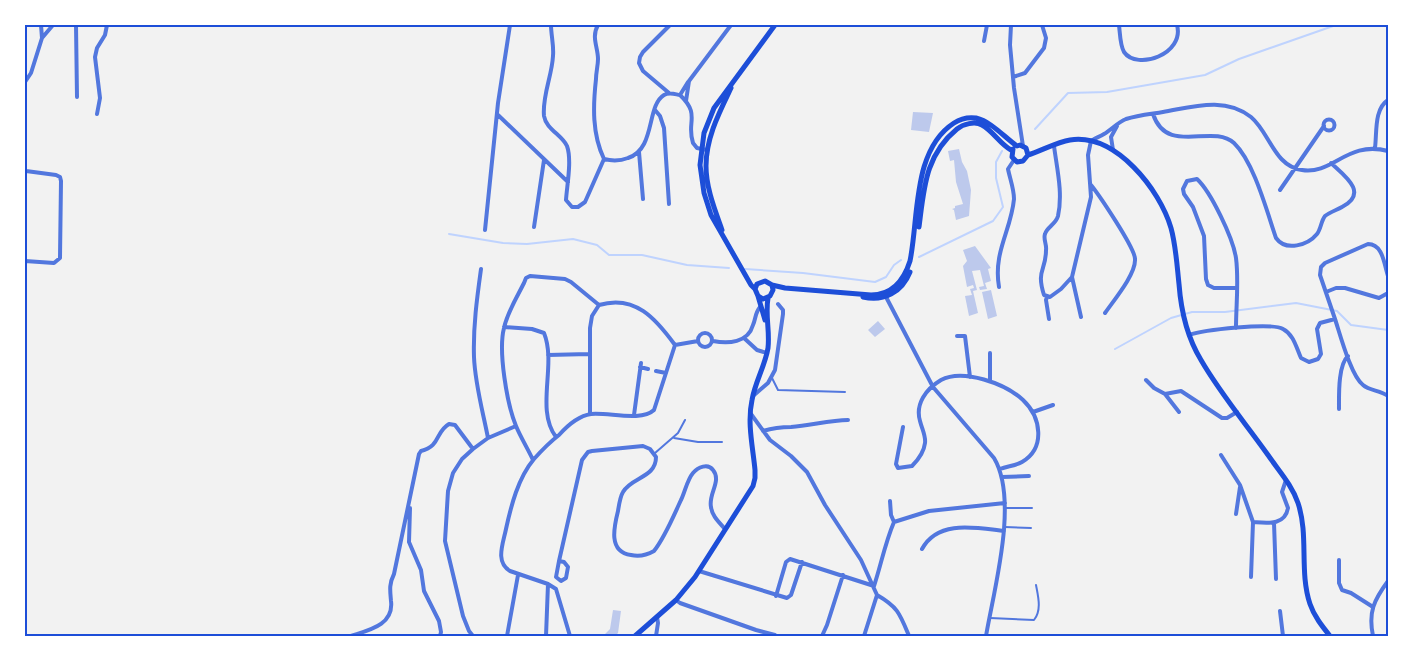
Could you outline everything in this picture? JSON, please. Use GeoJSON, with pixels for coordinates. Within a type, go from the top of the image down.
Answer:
{"type":"FeatureCollection","features":[{"type":"Feature","properties":{"kind":"main road"},"geometry":{"type":"LineString","coordinates":[[768,325],[760,307],[756,287],[747,278],[725,240],[707,179],[704,150],[735,79],[775,25]]}},
{"type":"Feature","properties":{"kind":"main road"},"geometry":{"type":"LineString","coordinates":[[885,295],[897,285],[906,273],[910,261],[922,174],[927,156],[944,130],[958,121],[974,118],[990,124],[1027,151],[1028,155]]}},
{"type":"Feature","properties":{"kind":"main road"},"geometry":{"type":"LineString","coordinates":[[756,287],[765,281],[785,288],[856,295],[870,299],[897,290],[903,284],[913,263],[929,167],[945,140],[959,128],[976,123],[982,125],[1006,147],[1012,150]]}},
{"type":"Feature","properties":{"kind":"main road"},"geometry":{"type":"LineString","coordinates":[[1012,150],[1014,160],[1022,162],[1028,155],[1071,140],[1091,142],[1112,150],[1132,165],[1148,184],[1171,228],[1176,254],[1182,311],[1189,334],[1200,359],[1294,494],[1303,521],[1305,578],[1311,606],[1330,636]]}},
{"type":"Feature","properties":{"kind":"main road"},"geometry":{"type":"LineString","coordinates":[[1012,150],[1020,146]]}},
{"type":"Feature","properties":{"kind":"main road"},"geometry":{"type":"LineString","coordinates":[[772,285],[773,292]]}},
{"type":"Feature","properties":{"kind":"main road"},"geometry":{"type":"LineString","coordinates":[[635,636],[676,600],[700,571],[749,494],[755,478],[750,414],[753,396],[767,353],[769,338],[768,298],[773,292],[785,288]]}},
{"type":"Feature","properties":{"kind":"main road"},"geometry":{"type":"LineString","coordinates":[[758,296],[763,299],[768,298]]}},
{"type":"Feature","properties":{"kind":"street"},"geometry":{"type":"LineString","coordinates":[[25,206],[25,82],[31,73],[42,38],[41,25]]}},
{"type":"Feature","properties":{"kind":"street"},"geometry":{"type":"LineString","coordinates":[[42,38],[53,25]]}},
{"type":"Feature","properties":{"kind":"street"},"geometry":{"type":"LineString","coordinates":[[76,25],[76,97]]}},
{"type":"Feature","properties":{"kind":"street"},"geometry":{"type":"LineString","coordinates":[[97,114],[100,98],[95,57],[97,48],[105,35],[108,25]]}},
{"type":"Feature","properties":{"kind":"street"},"geometry":{"type":"LineString","coordinates":[[485,230],[498,103],[510,25]]}},
{"type":"Feature","properties":{"kind":"street"},"geometry":{"type":"LineString","coordinates":[[551,25],[553,56],[544,118],[566,144],[569,154],[566,200],[572,207],[582,205],[587,199],[604,159],[598,146],[594,115],[598,61],[594,34],[598,25]]}},
{"type":"Feature","properties":{"kind":"street"},"geometry":{"type":"LineString","coordinates":[[669,94],[643,71],[639,63],[640,57],[644,52],[670,25]]}},
{"type":"Feature","properties":{"kind":"street"},"geometry":{"type":"LineString","coordinates":[[680,95],[731,25]]}},
{"type":"Feature","properties":{"kind":"street"},"geometry":{"type":"LineString","coordinates":[[984,41],[987,25]]}},
{"type":"Feature","properties":{"kind":"street"},"geometry":{"type":"LineString","coordinates":[[1011,25],[1010,44],[1020,146]]}},
{"type":"Feature","properties":{"kind":"street"},"geometry":{"type":"LineString","coordinates":[[1014,77],[1025,73],[1044,48],[1046,38],[1042,25]]}},
{"type":"Feature","properties":{"kind":"street"},"geometry":{"type":"LineString","coordinates":[[1119,25],[1123,50],[1130,57],[1139,60],[1149,60],[1168,51],[1178,37],[1177,25]]}},
{"type":"Feature","properties":{"kind":"street"},"geometry":{"type":"LineString","coordinates":[[686,101],[689,81]]}},
{"type":"Feature","properties":{"kind":"street"},"geometry":{"type":"LineString","coordinates":[[604,159],[626,159],[639,152],[644,144],[655,110],[662,97],[669,94],[680,95],[689,104],[692,115],[692,140],[696,147],[704,150]]}},
{"type":"Feature","properties":{"kind":"street"},"geometry":{"type":"LineString","coordinates":[[1375,148],[1379,111],[1381,105],[1388,100]]}},
{"type":"Feature","properties":{"kind":"street"},"geometry":{"type":"LineString","coordinates":[[1081,317],[1072,277],[1091,197],[1088,156],[1091,142],[1125,120],[1207,104],[1218,104],[1239,110],[1251,117],[1263,131],[1278,156],[1288,166],[1303,171],[1314,170],[1331,164],[1352,152],[1375,148],[1388,151]]}},
{"type":"Feature","properties":{"kind":"street"},"geometry":{"type":"LineString","coordinates":[[655,110],[660,116],[664,128],[669,204]]}},
{"type":"Feature","properties":{"kind":"street"},"geometry":{"type":"LineString","coordinates":[[1153,114],[1156,122],[1168,134],[1184,137],[1223,138],[1232,142],[1240,151],[1260,190],[1276,238],[1280,243],[1288,246],[1297,245],[1318,234],[1326,215],[1352,202],[1355,191],[1350,181],[1331,164]]}},
{"type":"Feature","properties":{"kind":"street"},"geometry":{"type":"LineString","coordinates":[[498,115],[568,182]]}},
{"type":"Feature","properties":{"kind":"street"},"geometry":{"type":"LineString","coordinates":[[1112,150],[1111,137],[1114,129],[1125,120]]}},
{"type":"Feature","properties":{"kind":"street"},"geometry":{"type":"LineString","coordinates":[[1280,190],[1324,126]]}},
{"type":"Feature","properties":{"kind":"street"},"geometry":{"type":"LineString","coordinates":[[1048,319],[1047,297],[1044,295],[1040,273],[1046,257],[1044,236],[1046,230],[1057,218],[1060,196],[1054,146]]}},
{"type":"Feature","properties":{"kind":"street"},"geometry":{"type":"LineString","coordinates":[[639,152],[643,199]]}},
{"type":"Feature","properties":{"kind":"street"},"geometry":{"type":"LineString","coordinates":[[534,228],[544,160]]}},
{"type":"Feature","properties":{"kind":"street"},"geometry":{"type":"LineString","coordinates":[[999,287],[997,276],[998,257],[1014,197],[1008,169],[1014,160]]}},
{"type":"Feature","properties":{"kind":"street"},"geometry":{"type":"LineString","coordinates":[[25,276],[25,261],[54,263],[60,258],[61,180],[56,175],[26,171]]}},
{"type":"Feature","properties":{"kind":"street"},"geometry":{"type":"LineString","coordinates":[[1236,288],[1214,288],[1208,285],[1206,279],[1204,236],[1193,207],[1184,194],[1183,189],[1184,185],[1191,179],[1196,179],[1204,185],[1212,197],[1234,249],[1236,259],[1236,288],[1236,328]]}},
{"type":"Feature","properties":{"kind":"street"},"geometry":{"type":"LineString","coordinates":[[1091,185],[1099,194],[1131,246],[1135,260],[1130,275],[1105,313]]}},
{"type":"Feature","properties":{"kind":"street"},"geometry":{"type":"LineString","coordinates":[[1388,276],[1380,251],[1373,244],[1368,244],[1325,263],[1319,271],[1357,379],[1363,385],[1388,396]]}},
{"type":"Feature","properties":{"kind":"street"},"geometry":{"type":"LineString","coordinates":[[481,268],[474,323],[474,359],[488,438]]}},
{"type":"Feature","properties":{"kind":"street"},"geometry":{"type":"LineString","coordinates":[[533,460],[516,426],[510,406],[502,358],[501,342],[504,327],[526,278],[530,276],[565,279],[599,305]]}},
{"type":"Feature","properties":{"kind":"street"},"geometry":{"type":"LineString","coordinates":[[1047,297],[1054,295],[1072,277]]}},
{"type":"Feature","properties":{"kind":"street"},"geometry":{"type":"LineString","coordinates":[[1326,292],[1341,288],[1378,298],[1388,293]]}},
{"type":"Feature","properties":{"kind":"street"},"geometry":{"type":"LineString","coordinates":[[885,295],[933,387],[994,458],[1000,469],[1006,508],[1005,529],[986,636]]}},
{"type":"Feature","properties":{"kind":"street"},"geometry":{"type":"LineString","coordinates":[[590,414],[590,328],[592,316],[599,305],[618,301],[630,304],[645,312],[658,323],[675,345]]}},
{"type":"Feature","properties":{"kind":"street"},"geometry":{"type":"LineString","coordinates":[[753,396],[772,378],[780,343],[783,314],[783,310],[778,304]]}},
{"type":"Feature","properties":{"kind":"street"},"geometry":{"type":"LineString","coordinates":[[713,341],[728,344],[744,338],[752,331],[756,314],[760,307]]}},
{"type":"Feature","properties":{"kind":"street"},"geometry":{"type":"LineString","coordinates":[[1189,334],[1236,328],[1272,326],[1281,328],[1293,338],[1301,358],[1309,362],[1318,359],[1321,354],[1317,329],[1320,323],[1334,316]]}},
{"type":"Feature","properties":{"kind":"street"},"geometry":{"type":"LineString","coordinates":[[504,327],[532,329],[544,333],[548,355],[547,417],[551,430],[556,437]]}},
{"type":"Feature","properties":{"kind":"street"},"geometry":{"type":"LineString","coordinates":[[704,332],[711,334],[713,341],[707,347],[701,346],[698,340],[698,337],[704,332]]}},
{"type":"Feature","properties":{"kind":"street"},"geometry":{"type":"LineString","coordinates":[[957,336],[965,336],[970,377]]}},
{"type":"Feature","properties":{"kind":"street"},"geometry":{"type":"LineString","coordinates":[[744,338],[757,350],[767,353]]}},
{"type":"Feature","properties":{"kind":"street"},"geometry":{"type":"LineString","coordinates":[[675,345],[698,340]]}},
{"type":"Feature","properties":{"kind":"street"},"geometry":{"type":"LineString","coordinates":[[570,636],[559,593],[556,589],[548,584],[505,568],[500,559],[512,505],[518,488],[533,460],[572,422],[590,414],[646,415],[654,410],[675,345]]}},
{"type":"Feature","properties":{"kind":"street"},"geometry":{"type":"LineString","coordinates":[[990,353],[990,380]]}},
{"type":"Feature","properties":{"kind":"street"},"geometry":{"type":"LineString","coordinates":[[548,355],[589,354]]}},
{"type":"Feature","properties":{"kind":"street"},"geometry":{"type":"LineString","coordinates":[[1339,409],[1341,370],[1348,356]]}},
{"type":"Feature","properties":{"kind":"street"},"geometry":{"type":"LineString","coordinates":[[634,415],[640,365],[648,369]]}},
{"type":"Feature","properties":{"kind":"street"},"geometry":{"type":"LineString","coordinates":[[656,371],[666,373]]}},
{"type":"Feature","properties":{"kind":"street"},"geometry":{"type":"LineString","coordinates":[[903,427],[896,464],[898,468],[912,466],[925,447],[925,436],[918,409],[922,397],[941,380],[955,377],[990,380],[1023,400],[1033,412],[1039,436],[1035,449],[1023,462],[1000,469]]}},
{"type":"Feature","properties":{"kind":"street"},"geometry":{"type":"LineString","coordinates":[[1146,380],[1154,388],[1165,394],[1179,412]]}},
{"type":"Feature","properties":{"kind":"street"},"geometry":{"type":"LineString","coordinates":[[1165,394],[1180,391],[1222,418],[1227,418],[1237,412]]}},
{"type":"Feature","properties":{"kind":"street"},"geometry":{"type":"LineString","coordinates":[[1033,412],[1053,405]]}},
{"type":"Feature","properties":{"kind":"street"},"geometry":{"type":"LineString","coordinates":[[750,414],[770,440],[792,456],[807,472],[828,510],[857,554],[877,594],[892,604],[898,611],[909,636]]}},
{"type":"Feature","properties":{"kind":"street"},"geometry":{"type":"LineString","coordinates":[[764,431],[783,426],[791,427],[831,420],[848,420]]}},
{"type":"Feature","properties":{"kind":"street"},"geometry":{"type":"LineString","coordinates":[[351,636],[383,624],[391,612],[392,602],[389,588],[394,574],[419,454],[421,451],[433,446],[449,424],[455,425],[473,449]]}},
{"type":"Feature","properties":{"kind":"street"},"geometry":{"type":"LineString","coordinates":[[473,636],[469,631],[464,616],[446,541],[448,491],[452,473],[462,459],[488,438],[516,426]]}},
{"type":"Feature","properties":{"kind":"street"},"geometry":{"type":"LineString","coordinates":[[559,561],[564,562],[568,567],[564,580],[561,581],[556,577],[559,561],[582,460],[584,455],[592,451],[643,446],[654,453],[656,462],[654,467],[644,476],[626,487],[622,493],[613,531],[617,546],[623,553],[640,556],[654,551],[681,501],[690,477],[698,469],[705,466],[711,467],[714,471],[716,482],[710,504],[713,513],[725,529]]}},
{"type":"Feature","properties":{"kind":"street"},"geometry":{"type":"LineString","coordinates":[[1221,455],[1240,485],[1253,522],[1252,577]]}},
{"type":"Feature","properties":{"kind":"street"},"geometry":{"type":"LineString","coordinates":[[1002,477],[1029,476]]}},
{"type":"Feature","properties":{"kind":"street"},"geometry":{"type":"LineString","coordinates":[[1253,522],[1274,523],[1285,516],[1288,505],[1282,492],[1286,480]]}},
{"type":"Feature","properties":{"kind":"street"},"geometry":{"type":"LineString","coordinates":[[1236,514],[1240,485]]}},
{"type":"Feature","properties":{"kind":"street"},"geometry":{"type":"LineString","coordinates":[[410,497],[409,542],[421,570],[424,592],[439,621],[440,636]]}},
{"type":"Feature","properties":{"kind":"street"},"geometry":{"type":"LineString","coordinates":[[890,501],[891,515],[894,522]]}},
{"type":"Feature","properties":{"kind":"street"},"geometry":{"type":"LineString","coordinates":[[874,586],[886,540],[894,522],[929,511],[1005,503]]}},
{"type":"Feature","properties":{"kind":"street"},"geometry":{"type":"LineString","coordinates":[[1274,523],[1276,579]]}},
{"type":"Feature","properties":{"kind":"street"},"geometry":{"type":"LineString","coordinates":[[922,549],[932,537],[952,528],[1005,529]]}},
{"type":"Feature","properties":{"kind":"street"},"geometry":{"type":"LineString","coordinates":[[776,596],[786,562],[790,559],[874,586]]}},
{"type":"Feature","properties":{"kind":"street"},"geometry":{"type":"LineString","coordinates":[[1339,560],[1339,584],[1342,590],[1373,606]]}},
{"type":"Feature","properties":{"kind":"street"},"geometry":{"type":"LineString","coordinates":[[700,571],[787,598],[792,594],[802,562]]}},
{"type":"Feature","properties":{"kind":"street"},"geometry":{"type":"LineString","coordinates":[[506,636],[518,574]]}},
{"type":"Feature","properties":{"kind":"street"},"geometry":{"type":"LineString","coordinates":[[822,636],[843,575]]}},
{"type":"Feature","properties":{"kind":"street"},"geometry":{"type":"LineString","coordinates":[[1373,636],[1370,624],[1373,606],[1376,598],[1388,581]]}},
{"type":"Feature","properties":{"kind":"street"},"geometry":{"type":"LineString","coordinates":[[546,636],[548,584]]}},
{"type":"Feature","properties":{"kind":"street"},"geometry":{"type":"LineString","coordinates":[[864,636],[877,594]]}},
{"type":"Feature","properties":{"kind":"street"},"geometry":{"type":"LineString","coordinates":[[676,600],[688,606],[775,635]]}},
{"type":"Feature","properties":{"kind":"street"},"geometry":{"type":"LineString","coordinates":[[1280,611],[1283,636]]}},
{"type":"Feature","properties":{"kind":"street"},"geometry":{"type":"LineString","coordinates":[[656,617],[658,623],[656,636]]}},
{"type":"Feature","properties":{"kind":"lane"},"geometry":{"type":"LineString","coordinates":[[772,378],[778,390],[845,392]]}},
{"type":"Feature","properties":{"kind":"lane"},"geometry":{"type":"LineString","coordinates":[[654,453],[674,438],[685,420]]}},
{"type":"Feature","properties":{"kind":"lane"},"geometry":{"type":"LineString","coordinates":[[674,438],[698,442],[722,442]]}},
{"type":"Feature","properties":{"kind":"lane"},"geometry":{"type":"LineString","coordinates":[[1006,508],[1032,508]]}},
{"type":"Feature","properties":{"kind":"lane"},"geometry":{"type":"LineString","coordinates":[[1005,529],[1031,528]]}},
{"type":"Feature","properties":{"kind":"lane"},"geometry":{"type":"LineString","coordinates":[[989,618],[1034,620],[1038,615],[1039,602],[1036,585]]}},
{"type":"Feature","properties":{"kind":"building"},"geometry":{"type":"Polygon","coordinates":[[[913,112],[933,113],[929,132],[911,130],[913,112]]]}},
{"type":"Feature","properties":{"kind":"building"},"geometry":{"type":"Polygon","coordinates":[[[959,149],[971,190],[969,216],[956,220],[954,210],[952,209],[963,204],[956,182],[954,160],[950,161],[948,151],[959,149]]]}},
{"type":"Feature","properties":{"kind":"building"},"geometry":{"type":"Polygon","coordinates":[[[975,246],[991,268],[988,269],[991,281],[985,283],[987,289],[980,290],[979,287],[984,286],[980,270],[972,271],[977,290],[973,291],[978,313],[969,316],[965,296],[972,295],[970,289],[974,288],[973,285],[967,287],[963,266],[967,261],[963,250],[975,246]]]}},
{"type":"Feature","properties":{"kind":"building"},"geometry":{"type":"Polygon","coordinates":[[[991,290],[997,316],[988,319],[982,292],[991,290]]]}},
{"type":"Feature","properties":{"kind":"building"},"geometry":{"type":"Polygon","coordinates":[[[878,321],[885,329],[875,337],[868,330],[878,321]]]}},
{"type":"Feature","properties":{"kind":"building"},"geometry":{"type":"Polygon","coordinates":[[[613,610],[621,611],[618,633],[615,636],[603,636],[610,629],[613,610]]]}},
{"type":"Feature","properties":{"kind":"waterway"},"geometry":{"type":"LineString","coordinates":[[1035,129],[1068,93],[1107,92],[1205,75],[1239,59],[1336,25]]}},
{"type":"Feature","properties":{"kind":"waterway"},"geometry":{"type":"LineString","coordinates":[[919,257],[993,221],[1003,207],[996,178],[996,162],[1002,151]]}},
{"type":"Feature","properties":{"kind":"waterway"},"geometry":{"type":"LineString","coordinates":[[449,234],[503,243],[527,244],[573,239],[597,245],[609,255],[642,255],[687,265],[729,268]]}},
{"type":"Feature","properties":{"kind":"waterway"},"geometry":{"type":"LineString","coordinates":[[745,269],[803,273],[875,282],[886,277],[894,265],[901,260]]}},
{"type":"Feature","properties":{"kind":"waterway"},"geometry":{"type":"LineString","coordinates":[[1115,349],[1171,318],[1192,312],[1225,312],[1296,303],[1337,311],[1351,325],[1388,330]]}}]}
